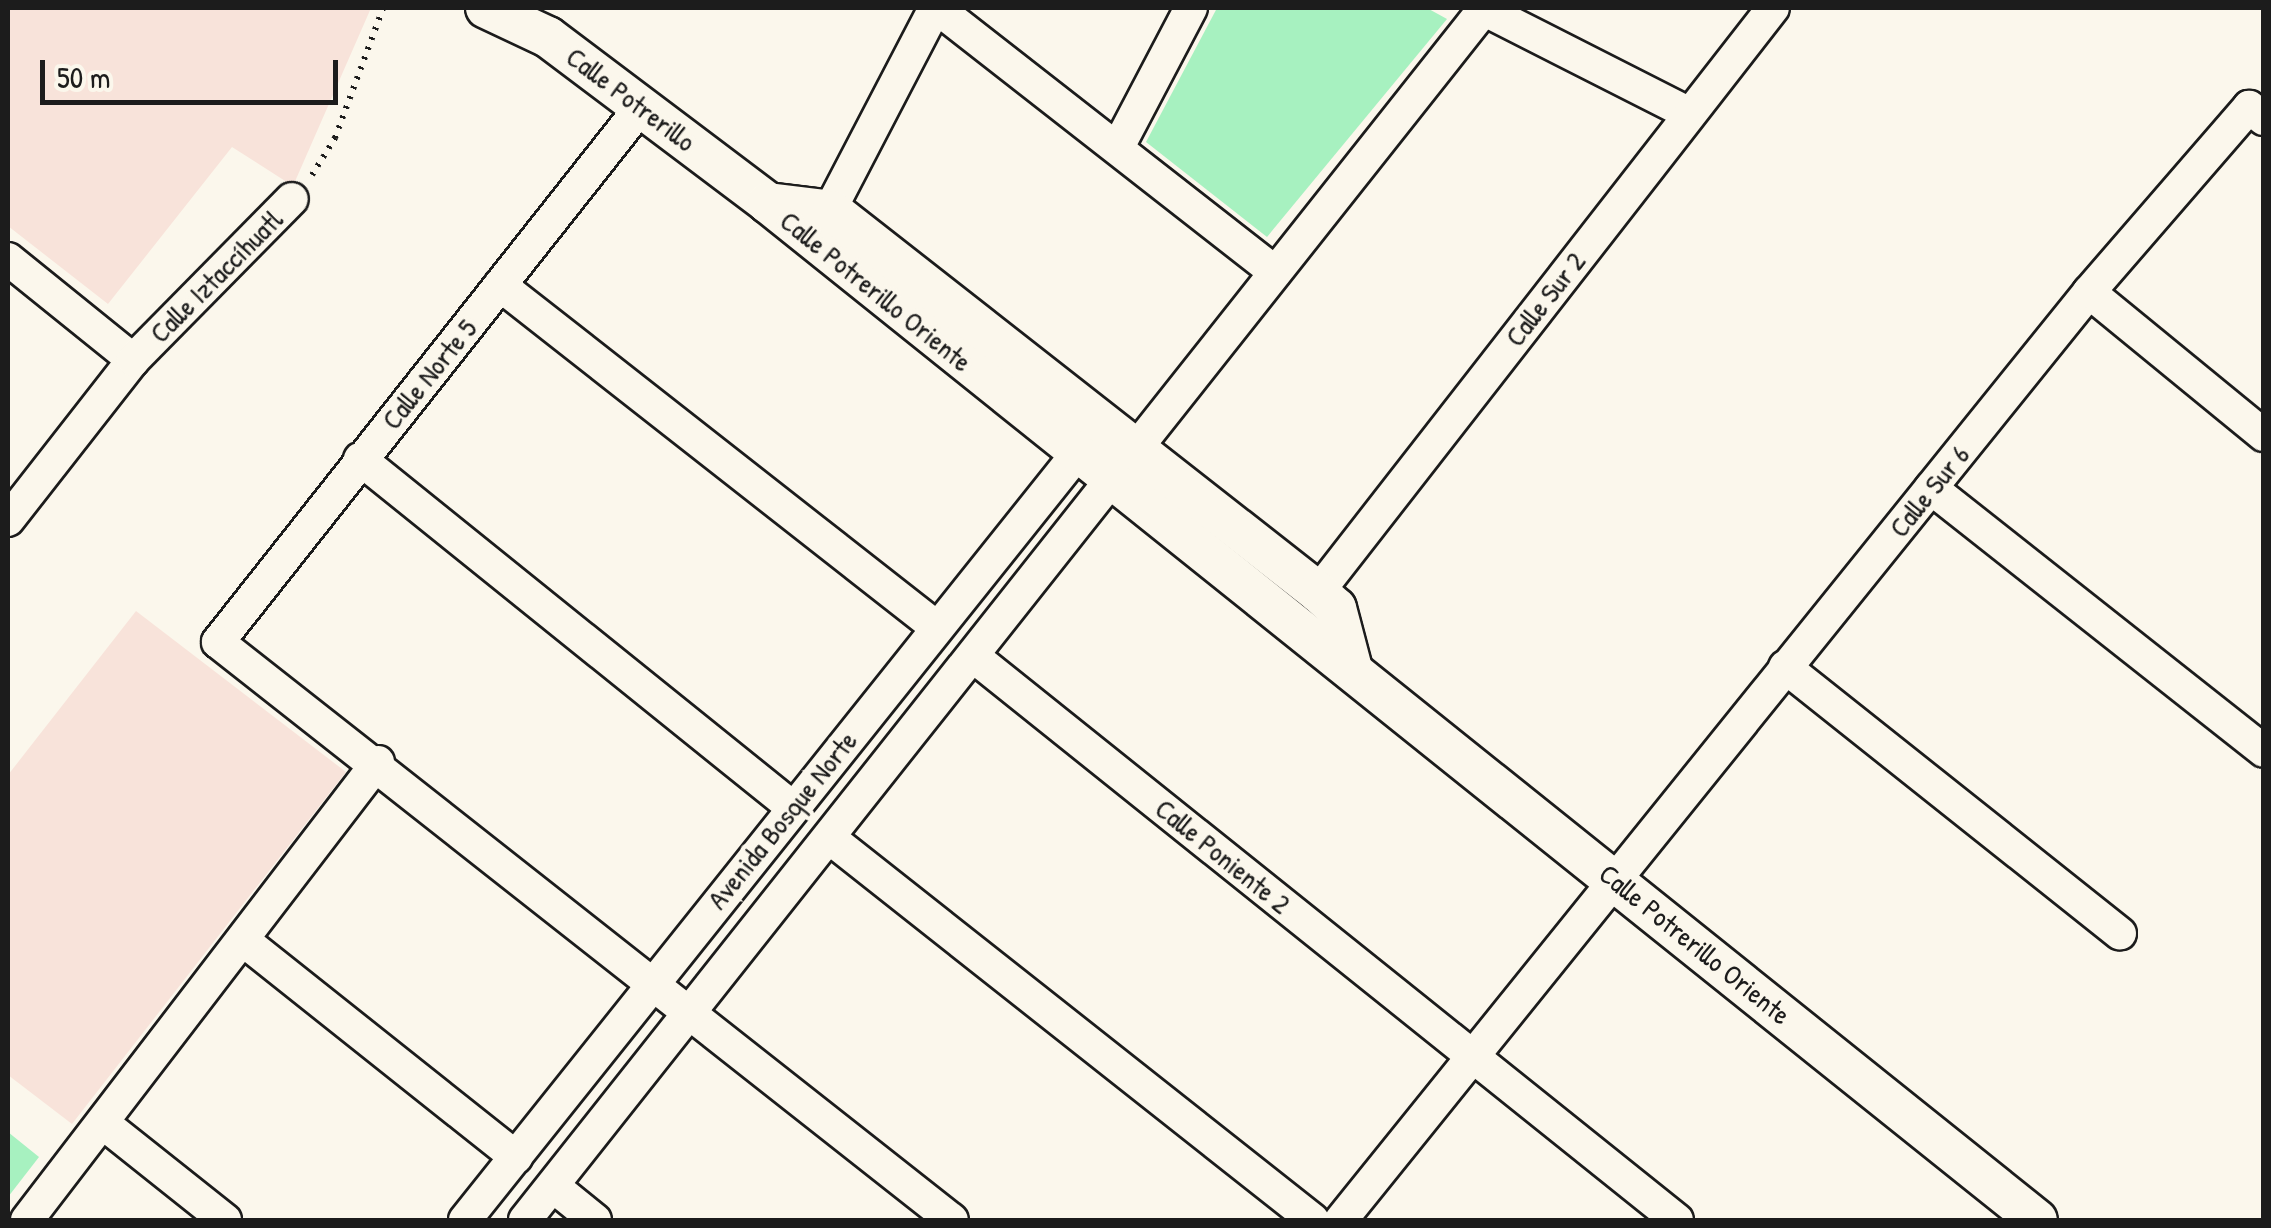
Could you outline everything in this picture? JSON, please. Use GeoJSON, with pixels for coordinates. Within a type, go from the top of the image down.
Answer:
{"type":"FeatureCollection","features":[{"type":"Feature","properties":{"kind":"street","name":"Calle Potrerillo"},"geometry":{"type":"LineString","coordinates":[[486,8],[548,37],[768,203]]}},
{"type":"Feature","properties":{"kind":"street"},"geometry":{"type":"LineString","coordinates":[[822,225],[936,8],[1274,272]]}},
{"type":"Feature","properties":{"kind":"street"},"geometry":{"type":"LineString","coordinates":[[1118,147],[1191,8]]}},
{"type":"Feature","properties":{"kind":"street"},"geometry":{"type":"LineString","coordinates":[[1482,8],[1688,114]]}},
{"type":"Feature","properties":{"kind":"street","name":"Avenida Bosque Norte"},"geometry":{"type":"LineString","coordinates":[[525,1220],[687,1009],[830,840],[1482,8]]}},
{"type":"Feature","properties":{"kind":"street","name":"Calle Sur 2"},"geometry":{"type":"LineString","coordinates":[[1318,592],[1773,8]]}},
{"type":"Feature","properties":{"kind":"street","name":"Calle Norte 5"},"geometry":{"type":"LineString","coordinates":[[378,762],[218,642],[641,107]]}},
{"type":"Feature","properties":{"kind":"street","name":"Calle Sur 6"},"geometry":{"type":"LineString","coordinates":[[1342,1220],[2089,292],[2256,113]]}},
{"type":"Feature","properties":{"kind":"street","name":"Calle Iztaccíhuatl"},"geometry":{"type":"LineString","coordinates":[[8,520],[132,360],[292,200]]}},
{"type":"Feature","properties":{"kind":"street","name":"Calle Potrerillo Oriente"},"geometry":{"type":"LineString","coordinates":[[768,203],[822,225],[1102,422],[1318,592],[1336,608],[1352,669]]}},
{"type":"Feature","properties":{"kind":"street","name":"Calle Potrerillo Oriente"},"geometry":{"type":"LineString","coordinates":[[822,225],[1076,454],[1352,669],[2037,1220]]}},
{"type":"Feature","properties":{"kind":"street"},"geometry":{"type":"LineString","coordinates":[[8,259],[132,360]]}},
{"type":"Feature","properties":{"kind":"street"},"geometry":{"type":"LineString","coordinates":[[500,285],[936,627]]}},
{"type":"Feature","properties":{"kind":"street"},"geometry":{"type":"LineString","coordinates":[[2089,292],[2264,434]]}},
{"type":"Feature","properties":{"kind":"street","name":"Avenida Bosque Norte"},"geometry":{"type":"LineString","coordinates":[[464,1220],[1102,422]]}},
{"type":"Feature","properties":{"kind":"street"},"geometry":{"type":"LineString","coordinates":[[360,458],[792,807]]}},
{"type":"Feature","properties":{"kind":"street"},"geometry":{"type":"LineString","coordinates":[[1931,488],[2264,751]]}},
{"type":"Feature","properties":{"kind":"street","name":"Calle Poniente 2"},"geometry":{"type":"LineString","coordinates":[[973,656],[1677,1220]]}},
{"type":"Feature","properties":{"kind":"street"},"geometry":{"type":"LineString","coordinates":[[1785,667],[2120,933]]}},
{"type":"Feature","properties":{"kind":"street"},"geometry":{"type":"LineString","coordinates":[[27,1220],[378,762],[952,1220]]}},
{"type":"Feature","properties":{"kind":"street"},"geometry":{"type":"LineString","coordinates":[[830,840],[1313,1220]]}},
{"type":"Feature","properties":{"kind":"street"},"geometry":{"type":"LineString","coordinates":[[243,940],[516,1158]]}},
{"type":"Feature","properties":{"kind":"street"},"geometry":{"type":"LineString","coordinates":[[102,1123],[226,1220]]}},
{"type":"Feature","properties":{"kind":"street"},"geometry":{"type":"LineString","coordinates":[[553,1186],[594,1220]]}},
{"type":"Feature","properties":{"kind":"path","name":"Calle Iztaccíhuatl"},"geometry":{"type":"LineString","coordinates":[[292,200],[335,138],[382,8]]}},
{"type":"Feature","properties":{"kind":"shaded area"},"geometry":{"type":"Polygon","coordinates":[[[8,8],[371,8],[293,186],[232,147],[108,304],[8,226],[8,8]]]}},
{"type":"Feature","properties":{"kind":"shaded area"},"geometry":{"type":"Polygon","coordinates":[[[136,611],[346,772],[72,1124],[8,1075],[8,775],[136,611]]]}},
{"type":"Feature","properties":{"kind":"green space"},"geometry":{"type":"Polygon","coordinates":[[[1217,8],[1427,8],[1447,19],[1267,237],[1146,142],[1217,8]]]}},
{"type":"Feature","properties":{"kind":"green space"},"geometry":{"type":"Polygon","coordinates":[[[8,1132],[39,1157],[8,1197],[8,1132]]]}}]}
